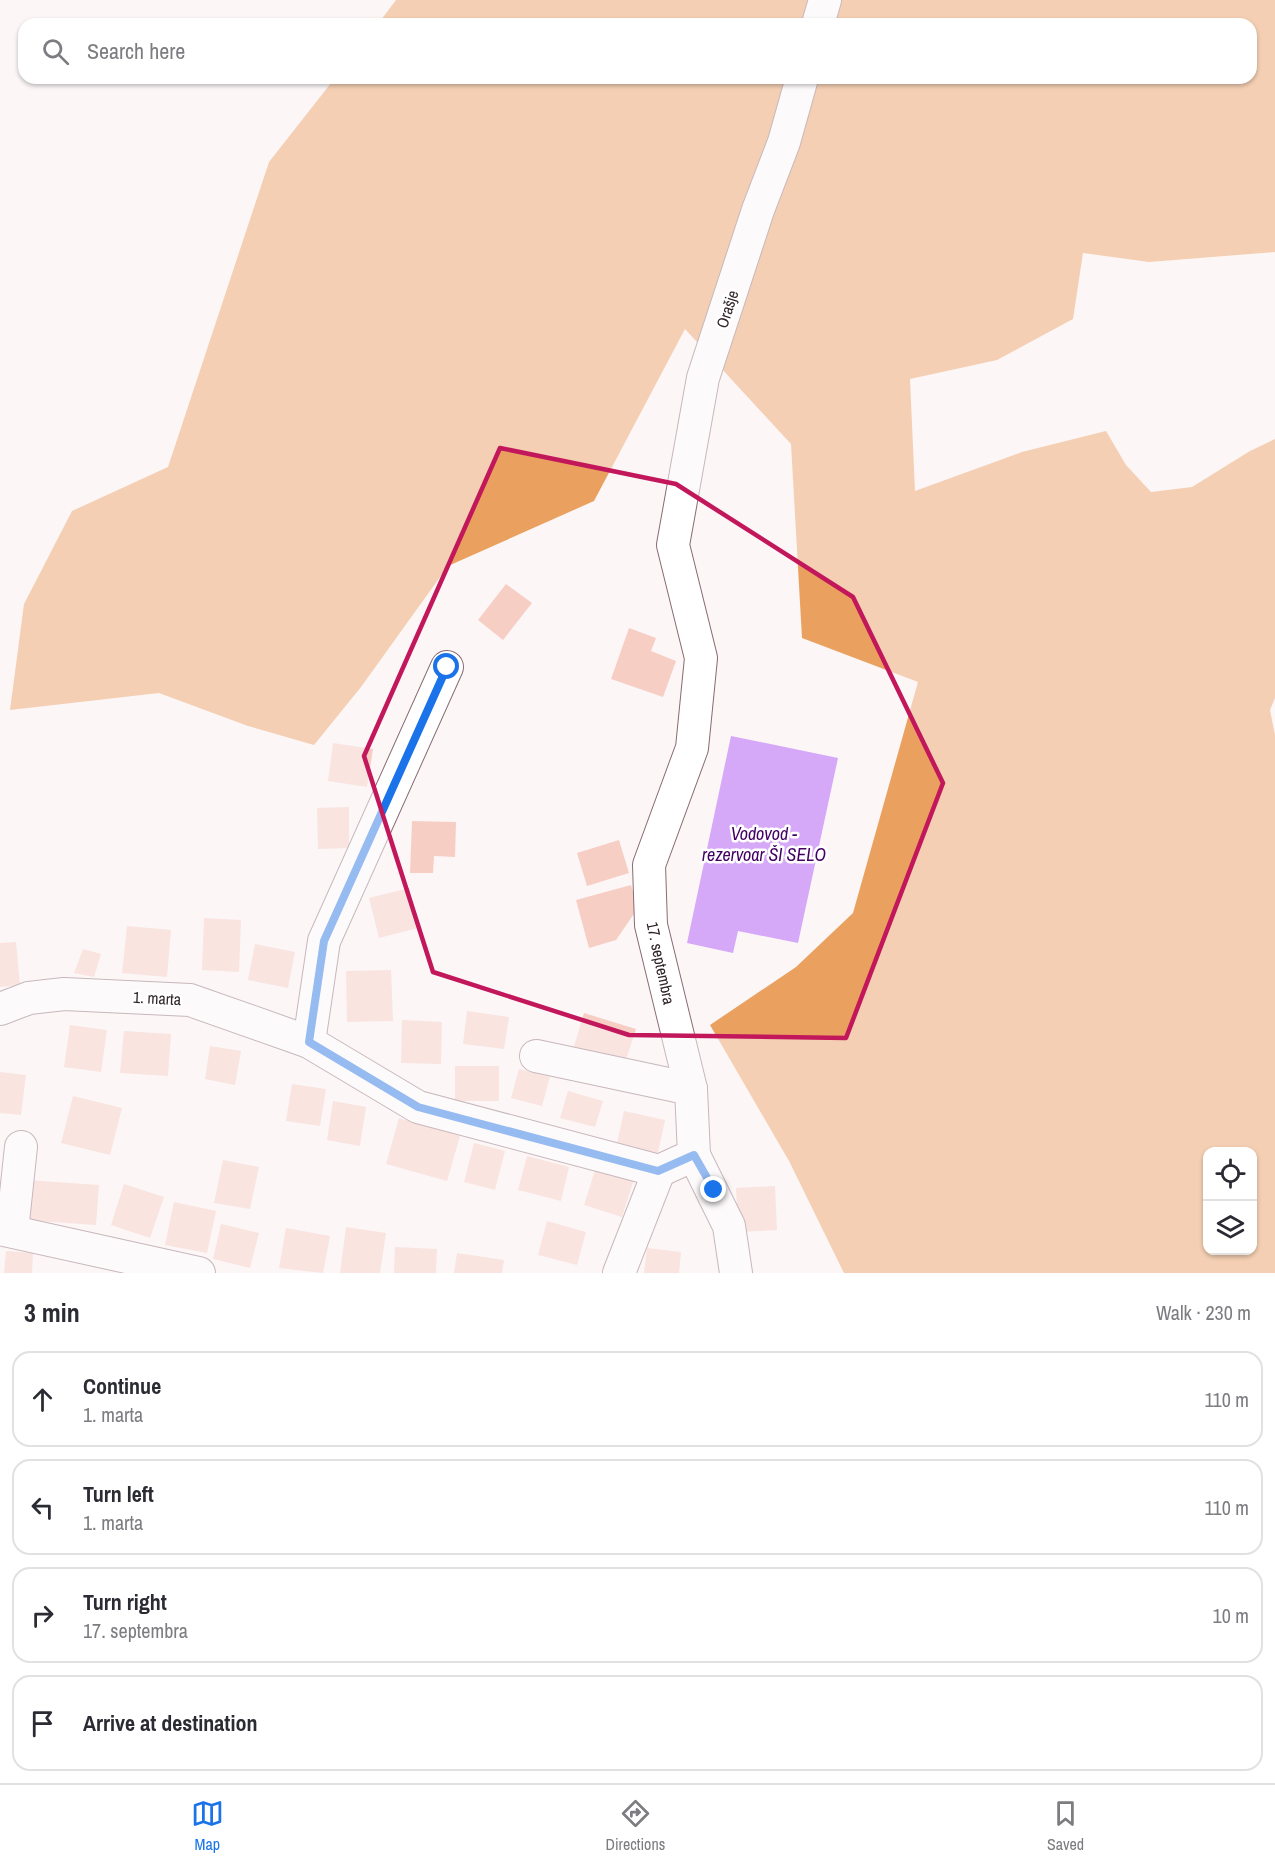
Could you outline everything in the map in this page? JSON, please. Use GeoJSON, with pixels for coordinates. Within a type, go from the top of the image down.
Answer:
{"type":"FeatureCollection","features":[{"type":"Feature","properties":{"kind":"street"},"geometry":{"type":"LineString","coordinates":[[820,18],[825,0]]}},
{"type":"Feature","properties":{"kind":"street","name":"Orašje"},"geometry":{"type":"LineString","coordinates":[[673,545],[703,378],[758,210],[784,142],[800,84]]}},
{"type":"Feature","properties":{"kind":"street","name":"17. septembra"},"geometry":{"type":"LineString","coordinates":[[673,545],[701,658],[692,748],[649,865],[651,925],[691,1089],[694,1155],[729,1226],[736,1273]]}},
{"type":"Feature","properties":{"kind":"street"},"geometry":{"type":"LineString","coordinates":[[309,1042],[324,941],[447,667]]}},
{"type":"Feature","properties":{"kind":"street","name":"1. marta"},"geometry":{"type":"LineString","coordinates":[[0,1009],[29,998],[64,994],[190,1000],[309,1042],[418,1107],[658,1171]]}},
{"type":"Feature","properties":{"kind":"street"},"geometry":{"type":"LineString","coordinates":[[536,1056],[691,1089]]}},
{"type":"Feature","properties":{"kind":"street"},"geometry":{"type":"LineString","coordinates":[[21,1147],[6,1230],[199,1273]]}},
{"type":"Feature","properties":{"kind":"street"},"geometry":{"type":"LineString","coordinates":[[620,1273],[658,1171],[694,1155]]}},
{"type":"Feature","properties":{"kind":"highlighted area"},"geometry":{"type":"Polygon","coordinates":[[[500,448],[676,484],[853,597],[943,783],[846,1038],[629,1035],[433,972],[364,756],[500,448]]]}},
{"type":"Feature","properties":{"kind":"shaded area"},"geometry":{"type":"Polygon","coordinates":[[[396,0],[1275,0],[1275,252],[1149,262],[1083,253],[1073,319],[997,360],[910,379],[915,491],[1022,452],[1106,431],[1126,465],[1151,492],[1192,487],[1250,451],[1275,439],[1275,698],[1270,710],[1275,735],[1275,1273],[844,1273],[789,1161],[710,1025],[796,967],[853,913],[918,682],[802,638],[791,444],[685,329],[594,501],[448,566],[361,687],[314,745],[248,726],[159,693],[10,710],[24,604],[72,511],[168,467],[269,162],[330,84],[1257,84],[1257,18],[382,18],[396,0]]]}},
{"type":"Feature","properties":{"kind":"water","name":"Vodovod - rezervoar ŠI SELO"},"geometry":{"type":"Polygon","coordinates":[[[731,736],[838,758],[798,943],[738,931],[733,953],[687,943],[731,736]]]}},
{"type":"Feature","properties":{"kind":"building"},"geometry":{"type":"Polygon","coordinates":[[[506,584],[532,603],[503,640],[478,620],[506,584]]]}},
{"type":"Feature","properties":{"kind":"building"},"geometry":{"type":"Polygon","coordinates":[[[629,628],[656,638],[651,651],[676,661],[663,697],[611,679],[629,628]]]}},
{"type":"Feature","properties":{"kind":"building"},"geometry":{"type":"Polygon","coordinates":[[[333,743],[373,749],[367,787],[328,781],[333,743]]]}},
{"type":"Feature","properties":{"kind":"building"},"geometry":{"type":"Polygon","coordinates":[[[349,807],[349,848],[318,849],[317,808],[349,807]]]}},
{"type":"Feature","properties":{"kind":"building"},"geometry":{"type":"Polygon","coordinates":[[[412,821],[456,822],[455,857],[434,856],[433,873],[410,873],[412,821]]]}},
{"type":"Feature","properties":{"kind":"building"},"geometry":{"type":"Polygon","coordinates":[[[619,840],[629,873],[587,886],[577,853],[619,840]]]}},
{"type":"Feature","properties":{"kind":"building"},"geometry":{"type":"Polygon","coordinates":[[[631,885],[638,908],[616,940],[589,948],[576,900],[631,885]]]}},
{"type":"Feature","properties":{"kind":"building"},"geometry":{"type":"Polygon","coordinates":[[[409,888],[418,928],[379,938],[369,898],[409,888]]]}},
{"type":"Feature","properties":{"kind":"building"},"geometry":{"type":"Polygon","coordinates":[[[204,918],[241,920],[239,972],[202,970],[204,918]]]}},
{"type":"Feature","properties":{"kind":"building"},"geometry":{"type":"Polygon","coordinates":[[[127,926],[171,930],[167,977],[122,973],[127,926]]]}},
{"type":"Feature","properties":{"kind":"building"},"geometry":{"type":"Polygon","coordinates":[[[16,942],[20,985],[0,987],[0,943],[16,942]]]}},
{"type":"Feature","properties":{"kind":"building"},"geometry":{"type":"Polygon","coordinates":[[[255,944],[295,952],[288,988],[248,980],[255,944]]]}},
{"type":"Feature","properties":{"kind":"building"},"geometry":{"type":"Polygon","coordinates":[[[83,949],[101,954],[94,977],[74,973],[83,949]]]}},
{"type":"Feature","properties":{"kind":"building"},"geometry":{"type":"Polygon","coordinates":[[[391,970],[393,1021],[347,1022],[346,971],[391,970]]]}},
{"type":"Feature","properties":{"kind":"building"},"geometry":{"type":"Polygon","coordinates":[[[467,1011],[509,1017],[504,1049],[463,1044],[467,1011]]]}},
{"type":"Feature","properties":{"kind":"building"},"geometry":{"type":"Polygon","coordinates":[[[584,1013],[636,1029],[624,1066],[573,1050],[584,1013]]]}},
{"type":"Feature","properties":{"kind":"building"},"geometry":{"type":"Polygon","coordinates":[[[402,1020],[442,1022],[441,1064],[401,1063],[402,1020]]]}},
{"type":"Feature","properties":{"kind":"building"},"geometry":{"type":"Polygon","coordinates":[[[70,1025],[107,1030],[101,1072],[64,1067],[70,1025]]]}},
{"type":"Feature","properties":{"kind":"building"},"geometry":{"type":"Polygon","coordinates":[[[124,1031],[171,1034],[168,1076],[120,1073],[124,1031]]]}},
{"type":"Feature","properties":{"kind":"building"},"geometry":{"type":"Polygon","coordinates":[[[210,1046],[241,1051],[235,1085],[205,1079],[210,1046]]]}},
{"type":"Feature","properties":{"kind":"building"},"geometry":{"type":"Polygon","coordinates":[[[455,1066],[499,1066],[499,1101],[455,1101],[455,1066]]]}},
{"type":"Feature","properties":{"kind":"building"},"geometry":{"type":"Polygon","coordinates":[[[519,1069],[550,1077],[542,1106],[511,1098],[519,1069]]]}},
{"type":"Feature","properties":{"kind":"building"},"geometry":{"type":"Polygon","coordinates":[[[0,1072],[26,1075],[21,1115],[0,1113],[0,1072]]]}},
{"type":"Feature","properties":{"kind":"building"},"geometry":{"type":"Polygon","coordinates":[[[292,1084],[326,1089],[320,1126],[286,1121],[292,1084]]]}},
{"type":"Feature","properties":{"kind":"building"},"geometry":{"type":"Polygon","coordinates":[[[568,1091],[603,1101],[595,1127],[560,1118],[568,1091]]]}},
{"type":"Feature","properties":{"kind":"building"},"geometry":{"type":"Polygon","coordinates":[[[73,1096],[122,1108],[110,1155],[61,1143],[73,1096]]]}},
{"type":"Feature","properties":{"kind":"building"},"geometry":{"type":"Polygon","coordinates":[[[333,1101],[366,1107],[360,1146],[327,1140],[333,1101]]]}},
{"type":"Feature","properties":{"kind":"building"},"geometry":{"type":"Polygon","coordinates":[[[624,1111],[665,1120],[657,1157],[616,1148],[624,1111]]]}},
{"type":"Feature","properties":{"kind":"building"},"geometry":{"type":"Polygon","coordinates":[[[399,1118],[460,1136],[447,1181],[386,1164],[399,1118]]]}},
{"type":"Feature","properties":{"kind":"building"},"geometry":{"type":"Polygon","coordinates":[[[474,1143],[505,1151],[495,1190],[464,1182],[474,1143]]]}},
{"type":"Feature","properties":{"kind":"building"},"geometry":{"type":"Polygon","coordinates":[[[527,1156],[569,1167],[561,1201],[518,1190],[527,1156]]]}},
{"type":"Feature","properties":{"kind":"building"},"geometry":{"type":"Polygon","coordinates":[[[223,1160],[259,1167],[250,1209],[214,1203],[223,1160]]]}},
{"type":"Feature","properties":{"kind":"building"},"geometry":{"type":"Polygon","coordinates":[[[596,1167],[634,1179],[622,1217],[584,1205],[596,1167]]]}},
{"type":"Feature","properties":{"kind":"building"},"geometry":{"type":"Polygon","coordinates":[[[27,1180],[99,1185],[96,1225],[24,1220],[27,1180]]]}},
{"type":"Feature","properties":{"kind":"building"},"geometry":{"type":"Polygon","coordinates":[[[124,1184],[164,1197],[150,1238],[111,1225],[124,1184]]]}},
{"type":"Feature","properties":{"kind":"building"},"geometry":{"type":"Polygon","coordinates":[[[775,1186],[777,1230],[738,1232],[736,1188],[775,1186]]]}},
{"type":"Feature","properties":{"kind":"building"},"geometry":{"type":"Polygon","coordinates":[[[174,1202],[216,1211],[207,1253],[165,1245],[174,1202]]]}},
{"type":"Feature","properties":{"kind":"building"},"geometry":{"type":"Polygon","coordinates":[[[547,1221],[586,1232],[577,1265],[538,1255],[547,1221]]]}},
{"type":"Feature","properties":{"kind":"building"},"geometry":{"type":"Polygon","coordinates":[[[221,1224],[259,1233],[250,1268],[213,1259],[221,1224]]]}},
{"type":"Feature","properties":{"kind":"building"},"geometry":{"type":"Polygon","coordinates":[[[346,1227],[386,1233],[380,1273],[340,1273],[346,1227]]]}},
{"type":"Feature","properties":{"kind":"building"},"geometry":{"type":"Polygon","coordinates":[[[286,1228],[330,1236],[323,1273],[279,1268],[286,1228]]]}},
{"type":"Feature","properties":{"kind":"building"},"geometry":{"type":"Polygon","coordinates":[[[395,1247],[437,1249],[436,1273],[394,1273],[395,1247]]]}},
{"type":"Feature","properties":{"kind":"building"},"geometry":{"type":"Polygon","coordinates":[[[647,1248],[681,1252],[679,1273],[644,1273],[647,1248]]]}},
{"type":"Feature","properties":{"kind":"building"},"geometry":{"type":"Polygon","coordinates":[[[6,1251],[33,1253],[32,1273],[4,1273],[6,1251]]]}},
{"type":"Feature","properties":{"kind":"building"},"geometry":{"type":"Polygon","coordinates":[[[457,1253],[504,1260],[502,1273],[454,1273],[457,1253]]]}},
{"type":"Feature","properties":{"kind":"route"},"geometry":{"type":"LineString","coordinates":[[447,667],[324,941],[309,1042],[418,1107],[658,1171],[694,1155],[714,1190]]}}]}
